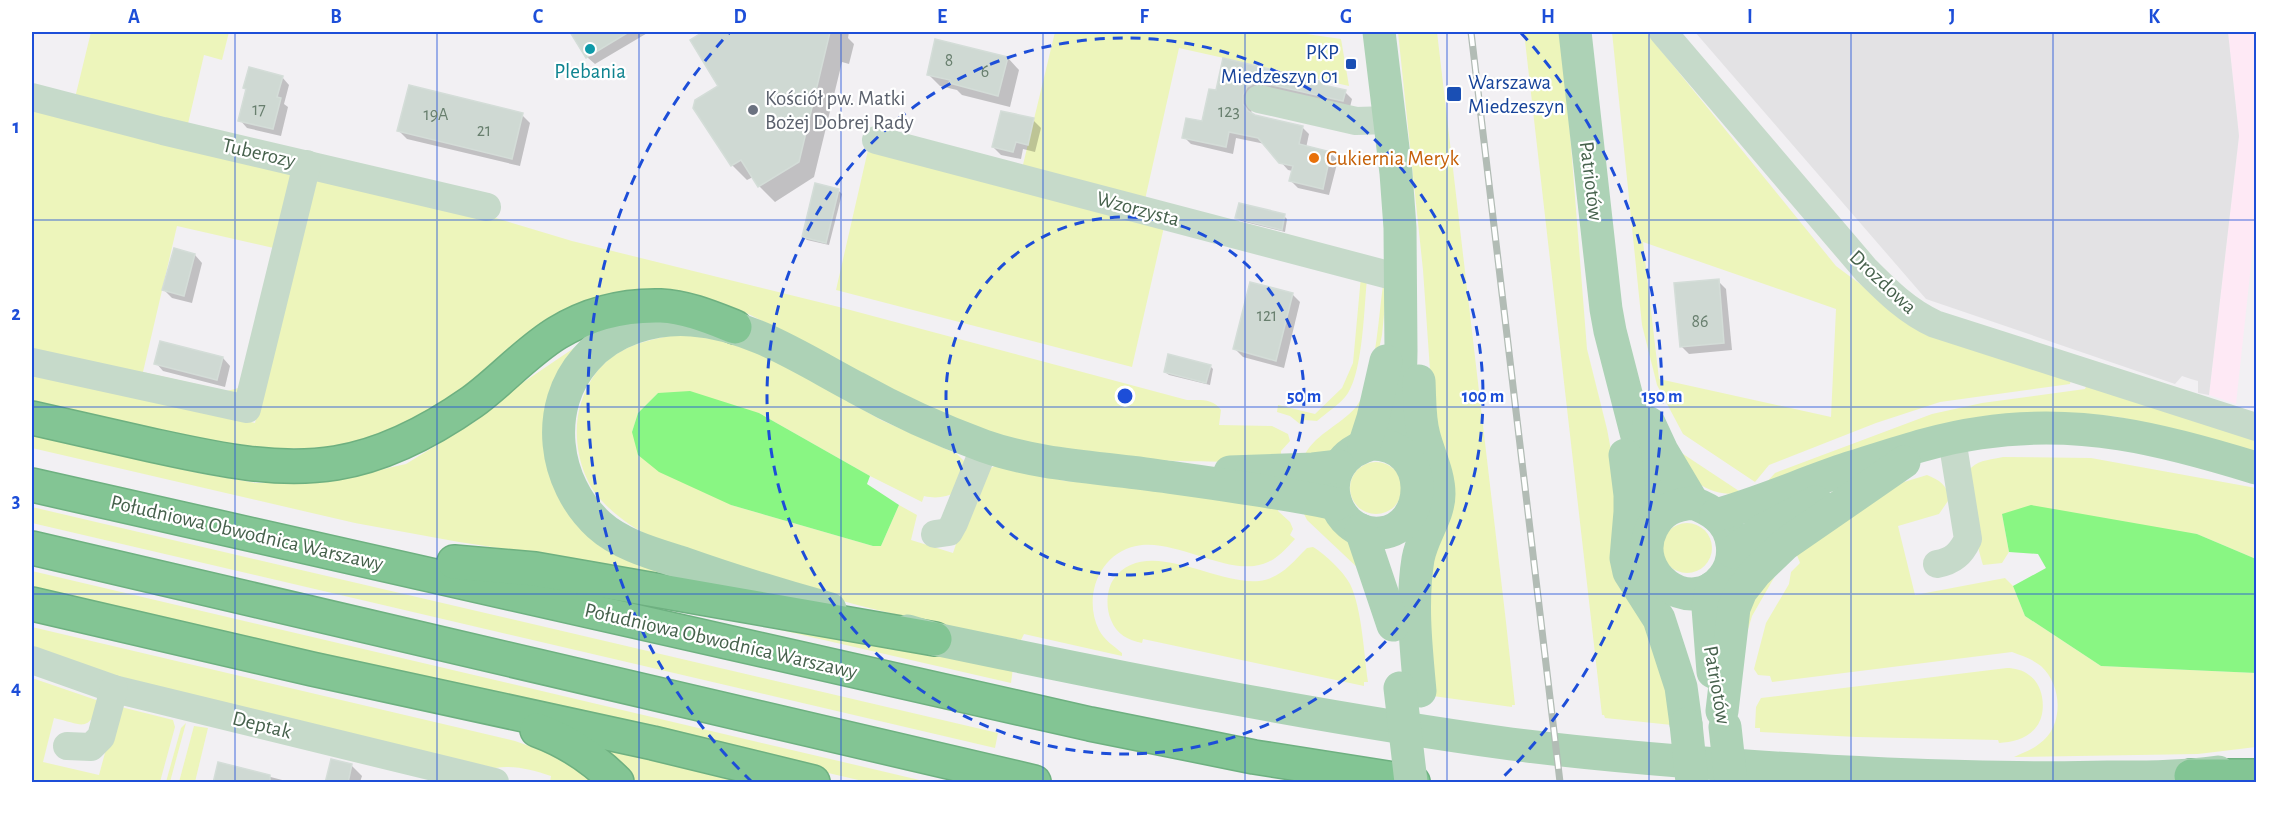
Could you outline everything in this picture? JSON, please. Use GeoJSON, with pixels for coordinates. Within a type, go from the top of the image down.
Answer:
{"type":"FeatureCollection","features":[{"type":"Feature","properties":{"kind":"highway"},"geometry":{"type":"LineString","coordinates":[[32,418],[240,462],[293,466],[337,463],[383,451],[422,433],[472,402],[556,333],[590,317],[627,307],[664,306],[693,312],[735,327]]}},
{"type":"Feature","properties":{"kind":"highway","name":"Południowa Obwodnica Warszawy"},"geometry":{"type":"LineString","coordinates":[[32,485],[1090,724],[1254,757],[1412,783]]}},
{"type":"Feature","properties":{"kind":"highway"},"geometry":{"type":"LineString","coordinates":[[32,548],[1034,783]]}},
{"type":"Feature","properties":{"kind":"highway"},"geometry":{"type":"LineString","coordinates":[[325,550],[535,569],[935,639]]}},
{"type":"Feature","properties":{"kind":"highway"},"geometry":{"type":"LineString","coordinates":[[32,604],[653,743],[813,783]]}},
{"type":"Feature","properties":{"kind":"highway"},"geometry":{"type":"LineString","coordinates":[[457,700],[547,734],[600,766],[617,783]]}},
{"type":"Feature","properties":{"kind":"highway"},"geometry":{"type":"LineString","coordinates":[[2191,776],[2256,776]]}},
{"type":"Feature","properties":{"kind":"main road"},"geometry":{"type":"LineString","coordinates":[[1378,32],[1400,228],[1399,451]]}},
{"type":"Feature","properties":{"kind":"main road","name":"Patriotów"},"geometry":{"type":"LineString","coordinates":[[1575,32],[1584,127],[1610,331],[1658,518]]}},
{"type":"Feature","properties":{"kind":"main road"},"geometry":{"type":"LineString","coordinates":[[1400,283],[1373,418],[1352,456],[1333,481],[1336,504],[1344,517],[1361,530],[1381,533],[1400,526]]}},
{"type":"Feature","properties":{"kind":"main road"},"geometry":{"type":"LineString","coordinates":[[1400,283],[1418,359],[1421,421],[1438,480],[1439,493],[1438,506],[1426,532],[1418,559],[1410,690],[1412,783]]}},
{"type":"Feature","properties":{"kind":"main road"},"geometry":{"type":"LineString","coordinates":[[1336,504],[1157,475],[1032,460],[984,446],[916,417],[735,327],[693,320],[663,319],[607,340],[585,360],[567,390],[559,420],[558,446],[564,472],[577,501],[601,526],[632,544],[737,582],[935,639],[1160,686],[1440,734],[1585,752],[1730,766],[1920,776],[2023,778],[2191,776],[2256,766]]}},
{"type":"Feature","properties":{"kind":"main road"},"geometry":{"type":"LineString","coordinates":[[1610,331],[1630,495],[1626,558],[1629,572],[1659,620],[1681,687],[1708,721]]}},
{"type":"Feature","properties":{"kind":"main road","name":"Patriotów"},"geometry":{"type":"LineString","coordinates":[[1610,331],[1662,451],[1705,509]]}},
{"type":"Feature","properties":{"kind":"main road"},"geometry":{"type":"LineString","coordinates":[[1705,509],[1730,534],[1733,552],[1727,574],[1712,588],[1698,593],[1677,591],[1659,578],[1648,561],[1646,550],[1647,540],[1658,518],[1674,506],[1705,509],[1752,505],[1848,469],[1979,433],[2033,428],[2087,428],[2157,440],[2256,468]]}},
{"type":"Feature","properties":{"kind":"main road"},"geometry":{"type":"LineString","coordinates":[[1692,783],[1734,608],[1741,591],[1756,572],[1784,545],[1898,466],[1938,443]]}},
{"type":"Feature","properties":{"kind":"main road"},"geometry":{"type":"LineString","coordinates":[[1157,475],[1313,469],[1381,444],[1399,451],[1410,461],[1418,483],[1414,504],[1400,526],[1393,625]]}},
{"type":"Feature","properties":{"kind":"main road"},"geometry":{"type":"LineString","coordinates":[[1733,552],[1763,530],[1806,506],[1898,466]]}},
{"type":"Feature","properties":{"kind":"main road"},"geometry":{"type":"LineString","coordinates":[[1361,530],[1393,625],[1432,783]]}},
{"type":"Feature","properties":{"kind":"main road","name":"Patriotów"},"geometry":{"type":"LineString","coordinates":[[1704,783],[1713,677],[1708,631],[1708,608],[1712,588]]}},
{"type":"Feature","properties":{"kind":"main road","name":"Patriotów"},"geometry":{"type":"LineString","coordinates":[[1677,591],[1694,677],[1731,783]]}},
{"type":"Feature","properties":{"kind":"street","name":"Drozdowa"},"geometry":{"type":"LineString","coordinates":[[1663,32],[1866,270],[1897,301],[1915,314],[1935,324],[2256,427]]}},
{"type":"Feature","properties":{"kind":"street","name":"Tuberozy"},"geometry":{"type":"LineString","coordinates":[[32,97],[487,207]]}},
{"type":"Feature","properties":{"kind":"street"},"geometry":{"type":"LineString","coordinates":[[1259,99],[1356,121],[1389,120]]}},
{"type":"Feature","properties":{"kind":"street","name":"Wzorzysta"},"geometry":{"type":"LineString","coordinates":[[876,140],[1400,283]]}},
{"type":"Feature","properties":{"kind":"street"},"geometry":{"type":"LineString","coordinates":[[32,362],[247,409],[307,164]]}},
{"type":"Feature","properties":{"kind":"street"},"geometry":{"type":"LineString","coordinates":[[1937,564],[1957,556],[1968,539],[1938,443]]}},
{"type":"Feature","properties":{"kind":"street"},"geometry":{"type":"LineString","coordinates":[[935,534],[949,532],[954,524],[984,446]]}},
{"type":"Feature","properties":{"kind":"street","name":"Deptak"},"geometry":{"type":"LineString","coordinates":[[32,660],[114,689],[495,783]]}},
{"type":"Feature","properties":{"kind":"street"},"geometry":{"type":"LineString","coordinates":[[68,746],[91,747],[101,737],[114,689]]}},
{"type":"Feature","properties":{"kind":"shaded area"},"geometry":{"type":"Polygon","coordinates":[[[91,32],[229,32],[222,60],[204,55],[187,128],[74,102],[91,32]]]}},
{"type":"Feature","properties":{"kind":"shaded area"},"geometry":{"type":"Polygon","coordinates":[[[1055,32],[1293,32],[1341,39],[1349,86],[1179,48],[1144,204],[1021,173],[1055,32]]]}},
{"type":"Feature","properties":{"kind":"shaded area"},"geometry":{"type":"Polygon","coordinates":[[[1398,32],[1437,32],[1506,622],[1515,705],[1512,707],[1433,696],[1429,691],[1433,413],[1423,270],[1398,32]]]}},
{"type":"Feature","properties":{"kind":"shaded area"},"geometry":{"type":"Polygon","coordinates":[[[1524,32],[1562,32],[1587,349],[1607,429],[1641,611],[1661,667],[1672,725],[1605,718],[1602,715],[1524,32]]]}},
{"type":"Feature","properties":{"kind":"shaded area"},"geometry":{"type":"Polygon","coordinates":[[[1612,32],[1646,32],[1836,266],[1920,329],[2071,379],[2070,384],[1940,402],[1876,423],[1769,465],[1755,482],[1683,434],[1657,385],[1642,325],[1612,32]],[[1643,242],[1659,379],[1831,417],[1836,309],[1643,242]]]}},
{"type":"Feature","properties":{"kind":"shaded area"},"geometry":{"type":"Polygon","coordinates":[[[1695,32],[2228,32],[2239,136],[2209,395],[2198,393],[2198,381],[2182,376],[2175,384],[1926,299],[1695,32]]]}},
{"type":"Feature","properties":{"kind":"shaded area"},"geometry":{"type":"Polygon","coordinates":[[[2228,32],[2256,32],[2256,219],[2236,404],[2209,395],[2239,136],[2228,32]]]}},
{"type":"Feature","properties":{"kind":"shaded area"},"geometry":{"type":"Polygon","coordinates":[[[32,104],[297,169],[278,249],[177,226],[143,372],[227,391],[246,386],[238,398],[32,354],[32,104]]]}},
{"type":"Feature","properties":{"kind":"shaded area"},"geometry":{"type":"Polygon","coordinates":[[[868,150],[1164,227],[1132,367],[836,290],[868,150]]]}},
{"type":"Feature","properties":{"kind":"shaded area"},"geometry":{"type":"Polygon","coordinates":[[[312,173],[479,213],[572,241],[839,307],[1187,400],[1214,403],[1221,410],[1219,425],[1272,426],[1288,434],[1290,441],[1281,451],[1281,461],[1167,461],[1091,455],[1053,449],[961,422],[871,380],[761,320],[734,308],[708,298],[680,292],[652,290],[624,294],[417,418],[393,430],[352,443],[308,448],[261,447],[213,442],[32,402],[32,372],[255,423],[312,173]]]}},
{"type":"Feature","properties":{"kind":"shaded area"},"geometry":{"type":"Polygon","coordinates":[[[1361,276],[1367,279],[1360,354],[1353,382],[1342,401],[1317,421],[1305,420],[1300,424],[1290,416],[1277,412],[1278,405],[1315,414],[1342,388],[1353,363],[1361,276]]]}},
{"type":"Feature","properties":{"kind":"shaded area"},"geometry":{"type":"Polygon","coordinates":[[[1383,286],[1386,294],[1382,335],[1372,381],[1357,430],[1326,455],[1303,459],[1319,437],[1350,413],[1363,396],[1372,366],[1383,286]]]}},
{"type":"Feature","properties":{"kind":"shaded area"},"geometry":{"type":"Polygon","coordinates":[[[683,334],[734,343],[782,364],[881,420],[957,454],[965,462],[957,492],[941,497],[924,496],[922,502],[870,476],[759,413],[658,393],[638,413],[632,432],[731,505],[873,546],[881,546],[899,505],[917,515],[911,540],[953,553],[978,479],[983,472],[997,465],[1065,481],[1223,493],[1279,501],[1278,511],[1290,522],[1293,529],[1290,535],[1295,539],[1272,560],[1254,566],[1225,563],[1164,546],[1150,545],[1136,546],[1112,558],[1097,579],[1093,604],[1094,618],[1101,634],[1122,653],[1122,656],[1024,634],[1021,640],[884,612],[826,596],[682,549],[637,529],[602,501],[594,491],[583,468],[579,455],[577,428],[581,403],[588,385],[608,360],[634,345],[683,334]]]}},
{"type":"Feature","properties":{"kind":"shaded area"},"geometry":{"type":"Polygon","coordinates":[[[574,348],[549,463],[668,574],[459,542],[355,523],[32,448],[32,435],[198,473],[256,483],[325,482],[406,464],[476,421],[509,392],[574,348]]]}},
{"type":"Feature","properties":{"kind":"shaded area"},"geometry":{"type":"Polygon","coordinates":[[[2087,384],[2256,438],[2256,454],[2166,427],[2118,417],[2076,413],[1764,485],[1775,473],[1932,414],[1982,403],[2085,389],[2087,384]]]}},
{"type":"Feature","properties":{"kind":"shaded area"},"geometry":{"type":"Polygon","coordinates":[[[690,391],[759,413],[870,476],[867,484],[899,505],[881,546],[873,546],[731,505],[659,472],[638,455],[632,432],[638,413],[658,393],[690,391]]]}},
{"type":"Feature","properties":{"kind":"shaded area"},"geometry":{"type":"Polygon","coordinates":[[[1677,450],[1739,491],[1723,493],[1699,484],[1677,450]]]}},
{"type":"Feature","properties":{"kind":"shaded area"},"geometry":{"type":"Polygon","coordinates":[[[2003,457],[2091,458],[2256,488],[2256,559],[2197,534],[2002,514],[2009,552],[2002,563],[1983,565],[1970,514],[1968,474],[1972,467],[1979,463],[2003,457]]]}},
{"type":"Feature","properties":{"kind":"shaded area"},"geometry":{"type":"Polygon","coordinates":[[[1376,462],[1386,464],[1394,470],[1400,478],[1402,488],[1400,498],[1394,506],[1386,512],[1376,514],[1366,512],[1358,506],[1352,498],[1350,488],[1352,478],[1358,470],[1366,464],[1376,462]]]}},
{"type":"Feature","properties":{"kind":"shaded area"},"geometry":{"type":"Polygon","coordinates":[[[1927,475],[1942,484],[1950,498],[1939,514],[1898,526],[1915,595],[2005,578],[2013,586],[2025,616],[2101,666],[2256,673],[2256,747],[2198,754],[2014,757],[2033,748],[2047,737],[2053,727],[2058,706],[2057,695],[2048,674],[2034,661],[2012,652],[1772,682],[1770,676],[1758,675],[1754,669],[1766,623],[1789,584],[1791,572],[1800,563],[1795,550],[1904,482],[1927,475]]]}},
{"type":"Feature","properties":{"kind":"shaded area"},"geometry":{"type":"Polygon","coordinates":[[[2031,505],[2197,534],[2256,559],[2256,673],[2101,666],[2025,616],[2013,586],[2046,568],[2038,554],[2009,552],[2002,514],[2031,505]]]}},
{"type":"Feature","properties":{"kind":"shaded area"},"geometry":{"type":"Polygon","coordinates":[[[32,507],[998,733],[995,748],[32,523],[32,507]]]}},
{"type":"Feature","properties":{"kind":"shaded area"},"geometry":{"type":"Polygon","coordinates":[[[1315,509],[1347,537],[1360,570],[1307,520],[1302,510],[1315,509]]]}},
{"type":"Feature","properties":{"kind":"shaded area"},"geometry":{"type":"Polygon","coordinates":[[[1682,523],[1692,523],[1705,530],[1712,543],[1712,553],[1705,566],[1692,573],[1682,573],[1673,569],[1666,562],[1662,553],[1662,543],[1666,534],[1673,527],[1682,523]]]}},
{"type":"Feature","properties":{"kind":"shaded area"},"geometry":{"type":"Polygon","coordinates":[[[1313,547],[1339,569],[1354,594],[1360,618],[1368,682],[1364,682],[1364,686],[1143,639],[1142,643],[1137,642],[1120,633],[1109,616],[1108,595],[1113,580],[1127,567],[1143,561],[1162,561],[1242,581],[1259,581],[1274,577],[1307,548],[1313,547]]]}},
{"type":"Feature","properties":{"kind":"shaded area"},"geometry":{"type":"Polygon","coordinates":[[[32,571],[928,782],[867,782],[32,588],[32,571]]]}},
{"type":"Feature","properties":{"kind":"shaded area"},"geometry":{"type":"Polygon","coordinates":[[[1775,576],[1752,616],[1737,667],[1746,603],[1775,576]]]}},
{"type":"Feature","properties":{"kind":"shaded area"},"geometry":{"type":"Polygon","coordinates":[[[645,599],[1013,668],[1011,683],[645,599]]]}},
{"type":"Feature","properties":{"kind":"shaded area"},"geometry":{"type":"Polygon","coordinates":[[[32,627],[515,741],[560,757],[596,782],[550,782],[551,776],[530,770],[510,767],[495,768],[194,699],[32,650],[32,627]]]}},
{"type":"Feature","properties":{"kind":"shaded area"},"geometry":{"type":"Polygon","coordinates":[[[2007,668],[2024,672],[2034,679],[2041,692],[2043,706],[2037,726],[2025,737],[2015,741],[1999,743],[1998,740],[1857,737],[1760,732],[1760,728],[1755,728],[1756,707],[1761,698],[2007,668]]]}},
{"type":"Feature","properties":{"kind":"shaded area"},"geometry":{"type":"Polygon","coordinates":[[[32,678],[102,702],[88,723],[79,724],[54,718],[43,762],[99,775],[115,716],[121,707],[173,720],[175,727],[160,782],[32,782],[32,678]]]}},
{"type":"Feature","properties":{"kind":"shaded area"},"geometry":{"type":"Polygon","coordinates":[[[186,723],[170,782],[166,782],[181,728],[186,723]]]}},
{"type":"Feature","properties":{"kind":"shaded area"},"geometry":{"type":"Polygon","coordinates":[[[194,726],[208,728],[195,782],[179,782],[194,726]]]}},
{"type":"Feature","properties":{"kind":"shaded area"},"geometry":{"type":"Polygon","coordinates":[[[605,749],[756,782],[632,782],[605,749]]]}},
{"type":"Feature","properties":{"kind":"building","name":"Plebania"},"geometry":{"type":"Polygon","coordinates":[[[570,32],[629,32],[586,58],[570,32]]]}},
{"type":"Feature","properties":{"kind":"building","name":"Kościół pw. Matki Bożej Dobrej Rady"},"geometry":{"type":"Polygon","coordinates":[[[703,32],[830,32],[799,162],[758,187],[741,160],[731,166],[693,108],[695,100],[718,86],[690,40],[703,32]]]}},
{"type":"Feature","properties":{"kind":"building"},"geometry":{"type":"Polygon","coordinates":[[[935,39],[1008,57],[998,96],[927,75],[935,39]]]}},
{"type":"Feature","properties":{"kind":"building"},"geometry":{"type":"Polygon","coordinates":[[[1223,58],[1324,82],[1323,85],[1346,90],[1343,101],[1255,83],[1247,87],[1243,95],[1243,104],[1248,111],[1255,115],[1303,126],[1299,144],[1331,152],[1323,189],[1289,181],[1293,166],[1279,163],[1258,138],[1229,132],[1226,147],[1182,138],[1186,118],[1202,121],[1209,89],[1216,90],[1223,58]]]}},
{"type":"Feature","properties":{"kind":"building"},"geometry":{"type":"Polygon","coordinates":[[[249,67],[283,76],[277,97],[281,98],[273,129],[238,121],[249,67]]]}},
{"type":"Feature","properties":{"kind":"building"},"geometry":{"type":"Polygon","coordinates":[[[409,85],[523,113],[512,159],[397,131],[409,85]]]}},
{"type":"Feature","properties":{"kind":"building"},"geometry":{"type":"Polygon","coordinates":[[[1001,111],[1034,118],[1028,145],[1016,142],[1013,152],[992,147],[1001,111]]]}},
{"type":"Feature","properties":{"kind":"building"},"geometry":{"type":"Polygon","coordinates":[[[815,183],[839,189],[826,243],[802,237],[815,183]]]}},
{"type":"Feature","properties":{"kind":"building"},"geometry":{"type":"Polygon","coordinates":[[[1239,203],[1285,214],[1282,230],[1235,218],[1239,203]]]}},
{"type":"Feature","properties":{"kind":"building"},"geometry":{"type":"Polygon","coordinates":[[[174,248],[195,254],[184,296],[162,290],[174,248]]]}},
{"type":"Feature","properties":{"kind":"building"},"geometry":{"type":"Polygon","coordinates":[[[1719,279],[1724,343],[1680,347],[1674,283],[1719,279]]]}},
{"type":"Feature","properties":{"kind":"building"},"geometry":{"type":"Polygon","coordinates":[[[1250,282],[1293,293],[1276,361],[1233,349],[1250,282]]]}},
{"type":"Feature","properties":{"kind":"building"},"geometry":{"type":"Polygon","coordinates":[[[160,341],[223,357],[217,380],[154,364],[160,341]]]}},
{"type":"Feature","properties":{"kind":"building"},"geometry":{"type":"Polygon","coordinates":[[[1168,354],[1211,365],[1206,383],[1164,372],[1168,354]]]}},
{"type":"Feature","properties":{"kind":"building"},"geometry":{"type":"Polygon","coordinates":[[[331,759],[352,764],[348,783],[325,783],[331,759]]]}},
{"type":"Feature","properties":{"kind":"building"},"geometry":{"type":"Polygon","coordinates":[[[218,762],[270,775],[270,783],[213,783],[218,762]]]}},
{"type":"Feature","properties":{"kind":"railway"},"geometry":{"type":"LineString","coordinates":[[1471,32],[1560,782]]}},
{"type":"Feature","properties":{"kind":"place","name":"Plebania"},"geometry":{"type":"Point","coordinates":[590,49]}},
{"type":"Feature","properties":{"kind":"place","name":"PKP Miedzeszyn 01"},"geometry":{"type":"Point","coordinates":[1351,64]}},
{"type":"Feature","properties":{"kind":"place","name":"Warszawa Miedzeszyn"},"geometry":{"type":"Point","coordinates":[1454,94]}},
{"type":"Feature","properties":{"kind":"place","name":"Kościół pw. Matki Bożej Dobrej Rady"},"geometry":{"type":"Point","coordinates":[753,110]}},
{"type":"Feature","properties":{"kind":"place","name":"Cukiernia Meryk"},"geometry":{"type":"Point","coordinates":[1314,158]}}]}
